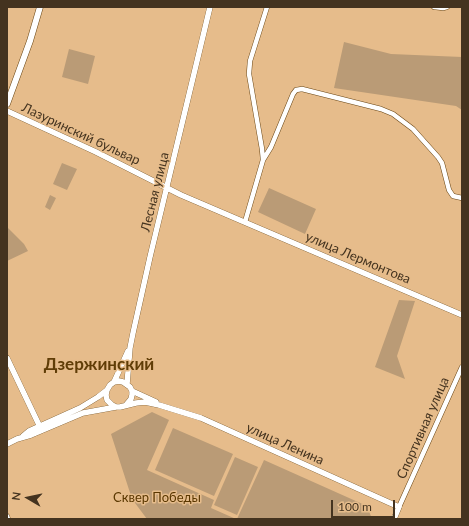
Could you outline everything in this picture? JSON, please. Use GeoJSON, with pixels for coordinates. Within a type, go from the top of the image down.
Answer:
{"type":"FeatureCollection","features":[{"type":"Feature","properties":{"kind":"main road"},"geometry":{"type":"LineString","coordinates":[[7,104],[30,41],[40,7]]}},
{"type":"Feature","properties":{"kind":"street","name":"Лесная улица"},"geometry":{"type":"LineString","coordinates":[[127,384],[130,348],[150,257],[168,188],[210,7]]}},
{"type":"Feature","properties":{"kind":"street"},"geometry":{"type":"LineString","coordinates":[[263,160],[249,74],[250,61],[267,7]]}},
{"type":"Feature","properties":{"kind":"street"},"geometry":{"type":"LineString","coordinates":[[434,7],[447,7]]}},
{"type":"Feature","properties":{"kind":"street"},"geometry":{"type":"LineString","coordinates":[[245,222],[263,160],[271,147],[293,94],[296,90],[302,89],[381,109],[393,114],[413,129],[438,156],[442,163],[449,190],[453,196],[462,198]]}},
{"type":"Feature","properties":{"kind":"street","name":"Лазуринский бульвар"},"geometry":{"type":"LineString","coordinates":[[7,111],[96,152],[168,188]]}},
{"type":"Feature","properties":{"kind":"street","name":"улица Лермонтова"},"geometry":{"type":"LineString","coordinates":[[168,188],[181,195],[462,315]]}},
{"type":"Feature","properties":{"kind":"street","name":"улица Ленина"},"geometry":{"type":"LineString","coordinates":[[7,444],[29,431],[80,408],[107,390],[114,382],[130,348]]}},
{"type":"Feature","properties":{"kind":"street"},"geometry":{"type":"LineString","coordinates":[[7,358],[40,427]]}},
{"type":"Feature","properties":{"kind":"street","name":"Спортивная улица"},"geometry":{"type":"LineString","coordinates":[[394,519],[462,367]]}},
{"type":"Feature","properties":{"kind":"street"},"geometry":{"type":"LineString","coordinates":[[114,382],[119,381],[127,384]]}},
{"type":"Feature","properties":{"kind":"street","name":"улица Ленина"},"geometry":{"type":"LineString","coordinates":[[127,384],[132,391],[159,405],[201,418],[399,507]]}},
{"type":"Feature","properties":{"kind":"street"},"geometry":{"type":"LineString","coordinates":[[107,390],[107,400],[116,407]]}},
{"type":"Feature","properties":{"kind":"street"},"geometry":{"type":"LineString","coordinates":[[124,406],[128,404],[131,399],[132,391]]}},
{"type":"Feature","properties":{"kind":"street","name":"улица Ленина"},"geometry":{"type":"LineString","coordinates":[[17,439],[31,435],[83,414],[136,403],[159,405]]}},
{"type":"Feature","properties":{"kind":"green space"},"geometry":{"type":"Polygon","coordinates":[[[344,42],[391,54],[462,57],[462,110],[456,106],[334,88],[344,42]]]}},
{"type":"Feature","properties":{"kind":"green space"},"geometry":{"type":"Polygon","coordinates":[[[69,49],[95,56],[88,84],[62,77],[69,49]]]}},
{"type":"Feature","properties":{"kind":"green space"},"geometry":{"type":"Polygon","coordinates":[[[62,163],[77,169],[67,190],[53,184],[62,163]]]}},
{"type":"Feature","properties":{"kind":"green space"},"geometry":{"type":"Polygon","coordinates":[[[269,188],[316,209],[305,234],[258,212],[269,188]]]}},
{"type":"Feature","properties":{"kind":"green space"},"geometry":{"type":"Polygon","coordinates":[[[50,195],[56,198],[50,210],[45,207],[50,195]]]}},
{"type":"Feature","properties":{"kind":"green space"},"geometry":{"type":"Polygon","coordinates":[[[7,227],[24,244],[28,251],[7,261],[7,227]]]}},
{"type":"Feature","properties":{"kind":"green space"},"geometry":{"type":"Polygon","coordinates":[[[399,300],[415,301],[397,356],[405,379],[375,367],[399,300]]]}},
{"type":"Feature","properties":{"kind":"green space","name":"Сквер Победы"},"geometry":{"type":"Polygon","coordinates":[[[152,412],[169,420],[147,470],[214,500],[211,508],[236,519],[147,519],[132,499],[111,434],[152,412]]]}},
{"type":"Feature","properties":{"kind":"green space"},"geometry":{"type":"Polygon","coordinates":[[[173,428],[233,454],[214,496],[155,470],[173,428]]]}},
{"type":"Feature","properties":{"kind":"green space"},"geometry":{"type":"Polygon","coordinates":[[[235,457],[258,467],[237,515],[214,505],[235,457]]]}},
{"type":"Feature","properties":{"kind":"green space"},"geometry":{"type":"Polygon","coordinates":[[[264,460],[367,506],[372,519],[237,519],[264,460]]]}},
{"type":"Feature","properties":{"kind":"district","name":"Дзержинский"},"geometry":{"type":"Point","coordinates":[99,365]}}]}
